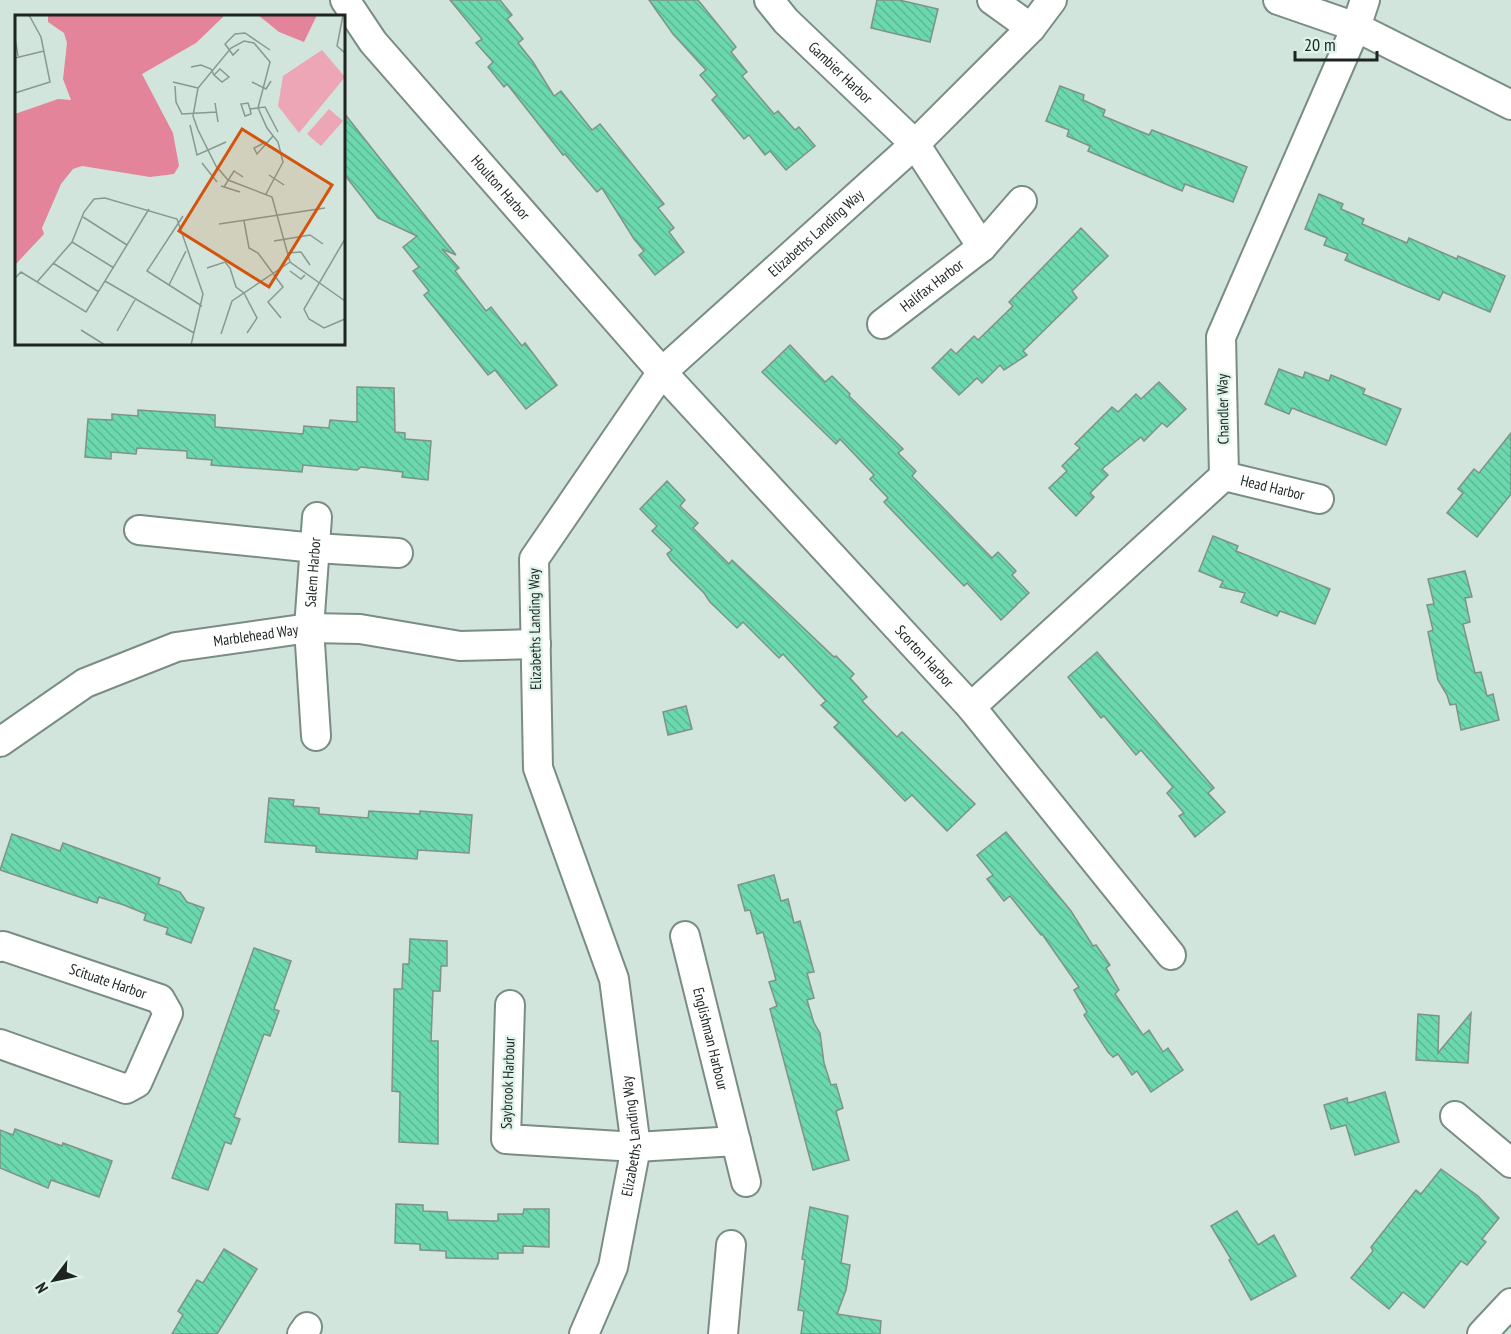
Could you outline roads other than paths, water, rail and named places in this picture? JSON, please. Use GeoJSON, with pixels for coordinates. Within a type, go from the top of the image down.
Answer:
{"type":"FeatureCollection","features":[{"type":"Feature","properties":{"kind":"street","name":"Houlton Harbor"},"geometry":{"type":"LineString","coordinates":[[345,0],[373,42],[662,372]]}},
{"type":"Feature","properties":{"kind":"street","name":"Gambier Harbor"},"geometry":{"type":"LineString","coordinates":[[769,0],[786,21],[915,144]]}},
{"type":"Feature","properties":{"kind":"street"},"geometry":{"type":"LineString","coordinates":[[992,0],[1031,28]]}},
{"type":"Feature","properties":{"kind":"street","name":"Elizabeths Landing Way"},"geometry":{"type":"LineString","coordinates":[[584,1334],[613,1266],[636,1147],[614,979],[538,768],[534,559],[662,372],[915,144],[1031,28],[1052,0]]}},
{"type":"Feature","properties":{"kind":"street"},"geometry":{"type":"LineString","coordinates":[[1278,0],[1356,27],[1511,105]]}},
{"type":"Feature","properties":{"kind":"street","name":"Chandler Way"},"geometry":{"type":"LineString","coordinates":[[1224,476],[1221,337],[1356,27],[1365,0]]}},
{"type":"Feature","properties":{"kind":"street"},"geometry":{"type":"LineString","coordinates":[[915,144],[982,247]]}},
{"type":"Feature","properties":{"kind":"street","name":"Halifax Harbor"},"geometry":{"type":"LineString","coordinates":[[882,324],[982,247],[1022,201]]}},
{"type":"Feature","properties":{"kind":"street","name":"Scorton Harbor"},"geometry":{"type":"LineString","coordinates":[[662,372],[971,707],[1171,955]]}},
{"type":"Feature","properties":{"kind":"street"},"geometry":{"type":"LineString","coordinates":[[971,707],[1224,476]]}},
{"type":"Feature","properties":{"kind":"street","name":"Head Harbor"},"geometry":{"type":"LineString","coordinates":[[1224,476],[1319,499]]}},
{"type":"Feature","properties":{"kind":"street","name":"Salem Harbor"},"geometry":{"type":"LineString","coordinates":[[315,736],[309,628],[317,517]]}},
{"type":"Feature","properties":{"kind":"street"},"geometry":{"type":"LineString","coordinates":[[139,530],[398,554]]}},
{"type":"Feature","properties":{"kind":"street","name":"Marblehead Way"},"geometry":{"type":"LineString","coordinates":[[0,742],[85,683],[176,646],[309,628],[360,628],[460,646],[536,644]]}},
{"type":"Feature","properties":{"kind":"street","name":"Englishman Harbour"},"geometry":{"type":"LineString","coordinates":[[685,936],[746,1182]]}},
{"type":"Feature","properties":{"kind":"street","name":"Scituate Harbor"},"geometry":{"type":"LineString","coordinates":[[0,947],[3,946],[160,999],[168,1013],[137,1083],[126,1089],[0,1044]]}},
{"type":"Feature","properties":{"kind":"street","name":"Saybrook Harbour"},"geometry":{"type":"LineString","coordinates":[[510,1005],[506,1139],[636,1147]]}},
{"type":"Feature","properties":{"kind":"street"},"geometry":{"type":"LineString","coordinates":[[1455,1116],[1511,1163]]}},
{"type":"Feature","properties":{"kind":"street"},"geometry":{"type":"LineString","coordinates":[[636,1147],[736,1141]]}},
{"type":"Feature","properties":{"kind":"street"},"geometry":{"type":"LineString","coordinates":[[723,1334],[732,1245]]}},
{"type":"Feature","properties":{"kind":"street"},"geometry":{"type":"LineString","coordinates":[[1482,1334],[1511,1303]]}}]}
